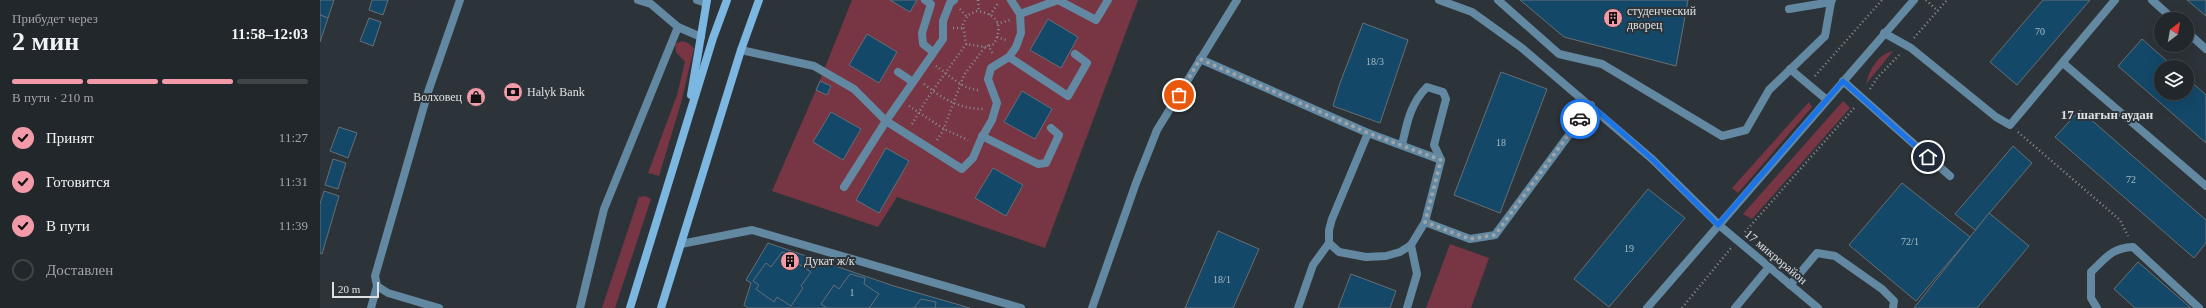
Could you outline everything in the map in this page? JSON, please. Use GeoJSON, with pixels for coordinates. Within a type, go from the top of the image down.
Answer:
{"type":"FeatureCollection","features":[{"type":"Feature","properties":{"kind":"main road"},"geometry":{"type":"LineString","coordinates":[[630,308],[713,38],[727,0]]}},
{"type":"Feature","properties":{"kind":"main road"},"geometry":{"type":"LineString","coordinates":[[661,308],[741,50],[759,0]]}},
{"type":"Feature","properties":{"kind":"main road"},"geometry":{"type":"LineString","coordinates":[[686,127],[707,2]]}},
{"type":"Feature","properties":{"kind":"street"},"geometry":{"type":"LineString","coordinates":[[371,308],[377,286],[375,276],[379,260],[428,92],[460,0]]}},
{"type":"Feature","properties":{"kind":"street"},"geometry":{"type":"LineString","coordinates":[[638,0],[651,4],[678,27],[701,37]]}},
{"type":"Feature","properties":{"kind":"street"},"geometry":{"type":"LineString","coordinates":[[697,0],[707,2]]}},
{"type":"Feature","properties":{"kind":"street"},"geometry":{"type":"LineString","coordinates":[[926,0],[931,4],[922,33],[922,44],[934,52]]}},
{"type":"Feature","properties":{"kind":"street"},"geometry":{"type":"LineString","coordinates":[[844,187],[900,100],[943,39],[943,21],[950,3],[954,0]]}},
{"type":"Feature","properties":{"kind":"street"},"geometry":{"type":"LineString","coordinates":[[741,50],[814,66],[854,89],[886,121],[962,169],[973,158],[982,136],[992,120],[996,103],[988,79],[991,68],[1009,57],[1016,48],[1021,33],[1020,14],[1012,0]]}},
{"type":"Feature","properties":{"kind":"street"},"geometry":{"type":"LineString","coordinates":[[1020,14],[1058,0],[1096,20],[1108,0]]}},
{"type":"Feature","properties":{"kind":"street"},"geometry":{"type":"LineString","coordinates":[[1092,308],[1136,183],[1157,130],[1237,0]]}},
{"type":"Feature","properties":{"kind":"street","name":"17 микрорайон"},"geometry":{"type":"LineString","coordinates":[[1439,0],[1472,12],[1522,48],[1591,105],[1652,159],[1718,225],[1818,308]]}},
{"type":"Feature","properties":{"kind":"street"},"geometry":{"type":"LineString","coordinates":[[1498,0],[1560,54],[1602,64],[1722,136],[1746,130],[1769,90],[1825,36],[1832,1],[1789,9]]}},
{"type":"Feature","properties":{"kind":"street"},"geometry":{"type":"LineString","coordinates":[[1647,308],[1914,0]]}},
{"type":"Feature","properties":{"kind":"street"},"geometry":{"type":"LineString","coordinates":[[1884,33],[1911,48],[1996,117],[2010,125],[2115,0]]}},
{"type":"Feature","properties":{"kind":"street"},"geometry":{"type":"LineString","coordinates":[[2152,0],[2165,12]]}},
{"type":"Feature","properties":{"kind":"street"},"geometry":{"type":"LineString","coordinates":[[580,308],[604,209],[678,27]]}},
{"type":"Feature","properties":{"kind":"street"},"geometry":{"type":"LineString","coordinates":[[2194,38],[2206,49]]}},
{"type":"Feature","properties":{"kind":"street"},"geometry":{"type":"LineString","coordinates":[[1009,57],[1068,96],[1087,63],[1075,54]]}},
{"type":"Feature","properties":{"kind":"street"},"geometry":{"type":"LineString","coordinates":[[1200,59],[1368,133],[1441,160]]}},
{"type":"Feature","properties":{"kind":"street"},"geometry":{"type":"LineString","coordinates":[[2063,63],[2206,186]]}},
{"type":"Feature","properties":{"kind":"street"},"geometry":{"type":"LineString","coordinates":[[1790,69],[1827,100]]}},
{"type":"Feature","properties":{"kind":"street"},"geometry":{"type":"LineString","coordinates":[[898,72],[914,80]]}},
{"type":"Feature","properties":{"kind":"street"},"geometry":{"type":"LineString","coordinates":[[1843,81],[1950,176]]}},
{"type":"Feature","properties":{"kind":"street"},"geometry":{"type":"LineString","coordinates":[[1329,243],[1339,252],[1366,258],[1386,256],[1400,252],[1411,245],[1425,222],[1441,160],[1434,145],[1446,99],[1443,92],[1427,87],[1417,97],[1410,112],[1402,145]]}},
{"type":"Feature","properties":{"kind":"street"},"geometry":{"type":"LineString","coordinates":[[1425,222],[1470,239],[1495,235],[1591,105]]}},
{"type":"Feature","properties":{"kind":"street"},"geometry":{"type":"LineString","coordinates":[[982,136],[1038,164],[1046,163],[1059,135],[1051,128]]}},
{"type":"Feature","properties":{"kind":"street"},"geometry":{"type":"LineString","coordinates":[[1298,308],[1313,265],[1329,243],[1329,230],[1332,218],[1368,133]]}},
{"type":"Feature","properties":{"kind":"street"},"geometry":{"type":"LineString","coordinates":[[681,244],[752,230],[1021,308]]}},
{"type":"Feature","properties":{"kind":"street"},"geometry":{"type":"LineString","coordinates":[[1407,308],[1417,274],[1411,245]]}},
{"type":"Feature","properties":{"kind":"street"},"geometry":{"type":"LineString","coordinates":[[2097,308],[2091,298],[2091,272],[2111,252],[2121,248],[2133,247],[2199,308]]}},
{"type":"Feature","properties":{"kind":"street"},"geometry":{"type":"LineString","coordinates":[[1790,285],[1817,253],[1835,256],[1882,289],[1894,302],[1893,308]]}},
{"type":"Feature","properties":{"kind":"street"},"geometry":{"type":"LineString","coordinates":[[1735,308],[1769,267]]}},
{"type":"Feature","properties":{"kind":"street"},"geometry":{"type":"LineString","coordinates":[[377,286],[388,293],[439,308]]}},
{"type":"Feature","properties":{"kind":"path"},"geometry":{"type":"LineString","coordinates":[[978,0],[979,11]]}},
{"type":"Feature","properties":{"kind":"path"},"geometry":{"type":"LineString","coordinates":[[990,15],[1001,0]]}},
{"type":"Feature","properties":{"kind":"path"},"geometry":{"type":"LineString","coordinates":[[1808,84],[1882,0]]}},
{"type":"Feature","properties":{"kind":"path"},"geometry":{"type":"LineString","coordinates":[[1925,0],[1938,11]]}},
{"type":"Feature","properties":{"kind":"path"},"geometry":{"type":"LineString","coordinates":[[906,134],[933,91],[966,44],[963,24],[968,15],[979,11],[995,18],[999,28],[994,44],[985,47],[966,44]]}},
{"type":"Feature","properties":{"kind":"path"},"geometry":{"type":"LineString","coordinates":[[931,149],[944,129],[964,75],[985,47]]}},
{"type":"Feature","properties":{"kind":"path"},"geometry":{"type":"LineString","coordinates":[[928,60],[960,84],[975,90],[992,89]]}},
{"type":"Feature","properties":{"kind":"path"},"geometry":{"type":"LineString","coordinates":[[914,80],[952,104],[962,108],[994,110]]}},
{"type":"Feature","properties":{"kind":"path"},"geometry":{"type":"LineString","coordinates":[[900,100],[944,129],[978,145]]}},
{"type":"Feature","properties":{"kind":"path"},"geometry":{"type":"LineString","coordinates":[[1740,238],[1856,106]]}},
{"type":"Feature","properties":{"kind":"path"},"geometry":{"type":"LineString","coordinates":[[2010,125],[2120,220],[2133,247]]}},
{"type":"Feature","properties":{"kind":"path"},"geometry":{"type":"LineString","coordinates":[[1682,308],[1727,253]]}},
{"type":"Feature","properties":{"kind":"shaded area"},"geometry":{"type":"Polygon","coordinates":[[[852,0],[1138,0],[1045,248],[897,197],[878,227],[772,191],[816,90],[852,0]]]}},
{"type":"Feature","properties":{"kind":"shaded area"},"geometry":{"type":"Polygon","coordinates":[[[682,41],[688,43],[694,48],[681,103],[659,176],[648,173],[677,95],[685,62],[676,52],[675,44],[682,41]]]}},
{"type":"Feature","properties":{"kind":"shaded area"},"geometry":{"type":"Polygon","coordinates":[[[1893,51],[1866,84],[1872,68],[1878,59],[1893,51]]]}},
{"type":"Feature","properties":{"kind":"shaded area"},"geometry":{"type":"Polygon","coordinates":[[[1843,101],[1850,108],[1752,219],[1743,214],[1843,101]]]}},
{"type":"Feature","properties":{"kind":"shaded area"},"geometry":{"type":"Polygon","coordinates":[[[1809,102],[1812,107],[1738,193],[1732,188],[1809,102]]]}},
{"type":"Feature","properties":{"kind":"shaded area"},"geometry":{"type":"Polygon","coordinates":[[[645,196],[651,199],[615,308],[602,308],[639,197],[645,196]]]}},
{"type":"Feature","properties":{"kind":"shaded area"},"geometry":{"type":"Polygon","coordinates":[[[1450,244],[1489,258],[1471,308],[1426,308],[1450,244]]]}},
{"type":"Feature","properties":{"kind":"building"},"geometry":{"type":"Polygon","coordinates":[[[320,0],[334,0],[328,18],[320,15],[320,0]]]}},
{"type":"Feature","properties":{"kind":"building"},"geometry":{"type":"Polygon","coordinates":[[[372,0],[388,0],[383,15],[369,10],[372,0]]]}},
{"type":"Feature","properties":{"kind":"building"},"geometry":{"type":"Polygon","coordinates":[[[890,0],[917,0],[910,12],[890,0]]]}},
{"type":"Feature","properties":{"kind":"building","name":"студенческий дворец"},"geometry":{"type":"Polygon","coordinates":[[[1520,0],[1688,0],[1676,66],[1564,37],[1520,0]]]}},
{"type":"Feature","properties":{"kind":"building"},"geometry":{"type":"Polygon","coordinates":[[[2043,0],[2090,0],[2017,85],[1990,62],[2043,0]]]}},
{"type":"Feature","properties":{"kind":"building"},"geometry":{"type":"Polygon","coordinates":[[[2187,0],[2206,0],[2206,16],[2187,0]]]}},
{"type":"Feature","properties":{"kind":"building"},"geometry":{"type":"Polygon","coordinates":[[[320,15],[328,18],[320,42],[320,15]]]}},
{"type":"Feature","properties":{"kind":"building"},"geometry":{"type":"Polygon","coordinates":[[[369,18],[381,22],[373,46],[360,41],[369,18]]]}},
{"type":"Feature","properties":{"kind":"building"},"geometry":{"type":"Polygon","coordinates":[[[1048,19],[1078,37],[1061,68],[1030,50],[1048,19]]]}},
{"type":"Feature","properties":{"kind":"building"},"geometry":{"type":"Polygon","coordinates":[[[1363,23],[1408,40],[1380,123],[1333,106],[1340,83],[1363,23]]]}},
{"type":"Feature","properties":{"kind":"building"},"geometry":{"type":"Polygon","coordinates":[[[867,34],[897,52],[879,83],[849,65],[867,34]]]}},
{"type":"Feature","properties":{"kind":"building"},"geometry":{"type":"Polygon","coordinates":[[[2142,39],[2154,50],[2154,52],[2157,52],[2166,60],[2154,60],[2154,98],[2118,66],[2142,39]]]}},
{"type":"Feature","properties":{"kind":"building"},"geometry":{"type":"Polygon","coordinates":[[[1501,72],[1547,89],[1500,213],[1454,195],[1501,72]]]}},
{"type":"Feature","properties":{"kind":"building"},"geometry":{"type":"Polygon","coordinates":[[[820,81],[831,86],[827,95],[816,90],[820,81]]]}},
{"type":"Feature","properties":{"kind":"building"},"geometry":{"type":"Polygon","coordinates":[[[2194,84],[2206,95],[2206,143],[2157,100],[2194,100],[2194,84]]]}},
{"type":"Feature","properties":{"kind":"building"},"geometry":{"type":"Polygon","coordinates":[[[1022,91],[1052,109],[1035,139],[1004,122],[1022,91]]]}},
{"type":"Feature","properties":{"kind":"building"},"geometry":{"type":"Polygon","coordinates":[[[2080,110],[2206,220],[2206,243],[2194,258],[2055,137],[2080,110]]]}},
{"type":"Feature","properties":{"kind":"building"},"geometry":{"type":"Polygon","coordinates":[[[831,112],[861,129],[843,160],[813,142],[831,112]]]}},
{"type":"Feature","properties":{"kind":"building"},"geometry":{"type":"Polygon","coordinates":[[[339,127],[357,133],[348,158],[330,151],[339,127]]]}},
{"type":"Feature","properties":{"kind":"building"},"geometry":{"type":"Polygon","coordinates":[[[2013,146],[2032,163],[1975,230],[1955,214],[2013,146]]]}},
{"type":"Feature","properties":{"kind":"building"},"geometry":{"type":"Polygon","coordinates":[[[886,148],[909,161],[879,213],[856,200],[886,148]]]}},
{"type":"Feature","properties":{"kind":"building"},"geometry":{"type":"Polygon","coordinates":[[[333,159],[346,163],[338,189],[325,185],[333,159]]]}},
{"type":"Feature","properties":{"kind":"building"},"geometry":{"type":"Polygon","coordinates":[[[993,168],[1023,185],[1006,216],[975,198],[993,168]]]}},
{"type":"Feature","properties":{"kind":"building"},"geometry":{"type":"Polygon","coordinates":[[[1902,183],[1970,237],[1916,301],[1849,245],[1902,183]]]}},
{"type":"Feature","properties":{"kind":"building"},"geometry":{"type":"Polygon","coordinates":[[[1648,189],[1685,218],[1609,307],[1574,279],[1648,189]]]}},
{"type":"Feature","properties":{"kind":"building"},"geometry":{"type":"Polygon","coordinates":[[[324,191],[339,196],[322,254],[320,253],[320,204],[324,191]]]}},
{"type":"Feature","properties":{"kind":"building"},"geometry":{"type":"Polygon","coordinates":[[[1989,213],[2029,246],[1977,308],[1914,308],[1989,213]]]}},
{"type":"Feature","properties":{"kind":"building"},"geometry":{"type":"Polygon","coordinates":[[[1218,231],[1259,249],[1233,308],[1185,308],[1218,231]]]}},
{"type":"Feature","properties":{"kind":"building","name":"Дукат ж/к"},"geometry":{"type":"Polygon","coordinates":[[[768,243],[894,286],[970,308],[748,308],[744,305],[751,283],[746,280],[768,243]]]}},
{"type":"Feature","properties":{"kind":"building"},"geometry":{"type":"Polygon","coordinates":[[[782,252],[797,255],[796,262],[811,272],[801,286],[803,288],[791,306],[777,297],[774,302],[756,289],[759,285],[753,281],[766,263],[771,267],[782,252]]]}},
{"type":"Feature","properties":{"kind":"building"},"geometry":{"type":"Polygon","coordinates":[[[2138,262],[2191,308],[2135,308],[2114,289],[2138,262]]]}},
{"type":"Feature","properties":{"kind":"building"},"geometry":{"type":"Polygon","coordinates":[[[850,274],[865,278],[864,284],[879,294],[869,308],[827,308],[821,304],[834,285],[839,289],[850,274]]]}},
{"type":"Feature","properties":{"kind":"building"},"geometry":{"type":"Polygon","coordinates":[[[1351,274],[1396,291],[1390,308],[1338,308],[1351,274]]]}},
{"type":"Feature","properties":{"kind":"building"},"geometry":{"type":"Polygon","coordinates":[[[921,299],[936,302],[935,308],[914,308],[921,299]]]}},
{"type":"Feature","properties":{"kind":"way so far"},"geometry":{"type":"LineString","coordinates":[[1179,95],[1200,59],[1368,133],[1441,160],[1425,222],[1470,239],[1495,235],[1580,119]]}},
{"type":"Feature","properties":{"kind":"place","name":"студенческий дворец"},"geometry":{"type":"Point","coordinates":[1613,18]}},
{"type":"Feature","properties":{"kind":"place","name":"Halyk Bank"},"geometry":{"type":"Point","coordinates":[513,92]}},
{"type":"Feature","properties":{"kind":"place","name":"Волховец"},"geometry":{"type":"Point","coordinates":[476,97]}},
{"type":"Feature","properties":{"kind":"place","name":"Дукат ж/к"},"geometry":{"type":"Point","coordinates":[790,261]}},
{"type":"Feature","properties":{"kind":"district","name":"17 шағын аудан"},"geometry":{"type":"Point","coordinates":[2107,114]}},
{"type":"Feature","properties":{"kind":"route"},"geometry":{"type":"LineString","coordinates":[[1580,119],[1591,105],[1652,159],[1718,225],[1843,81],[1928,157]]}}]}
